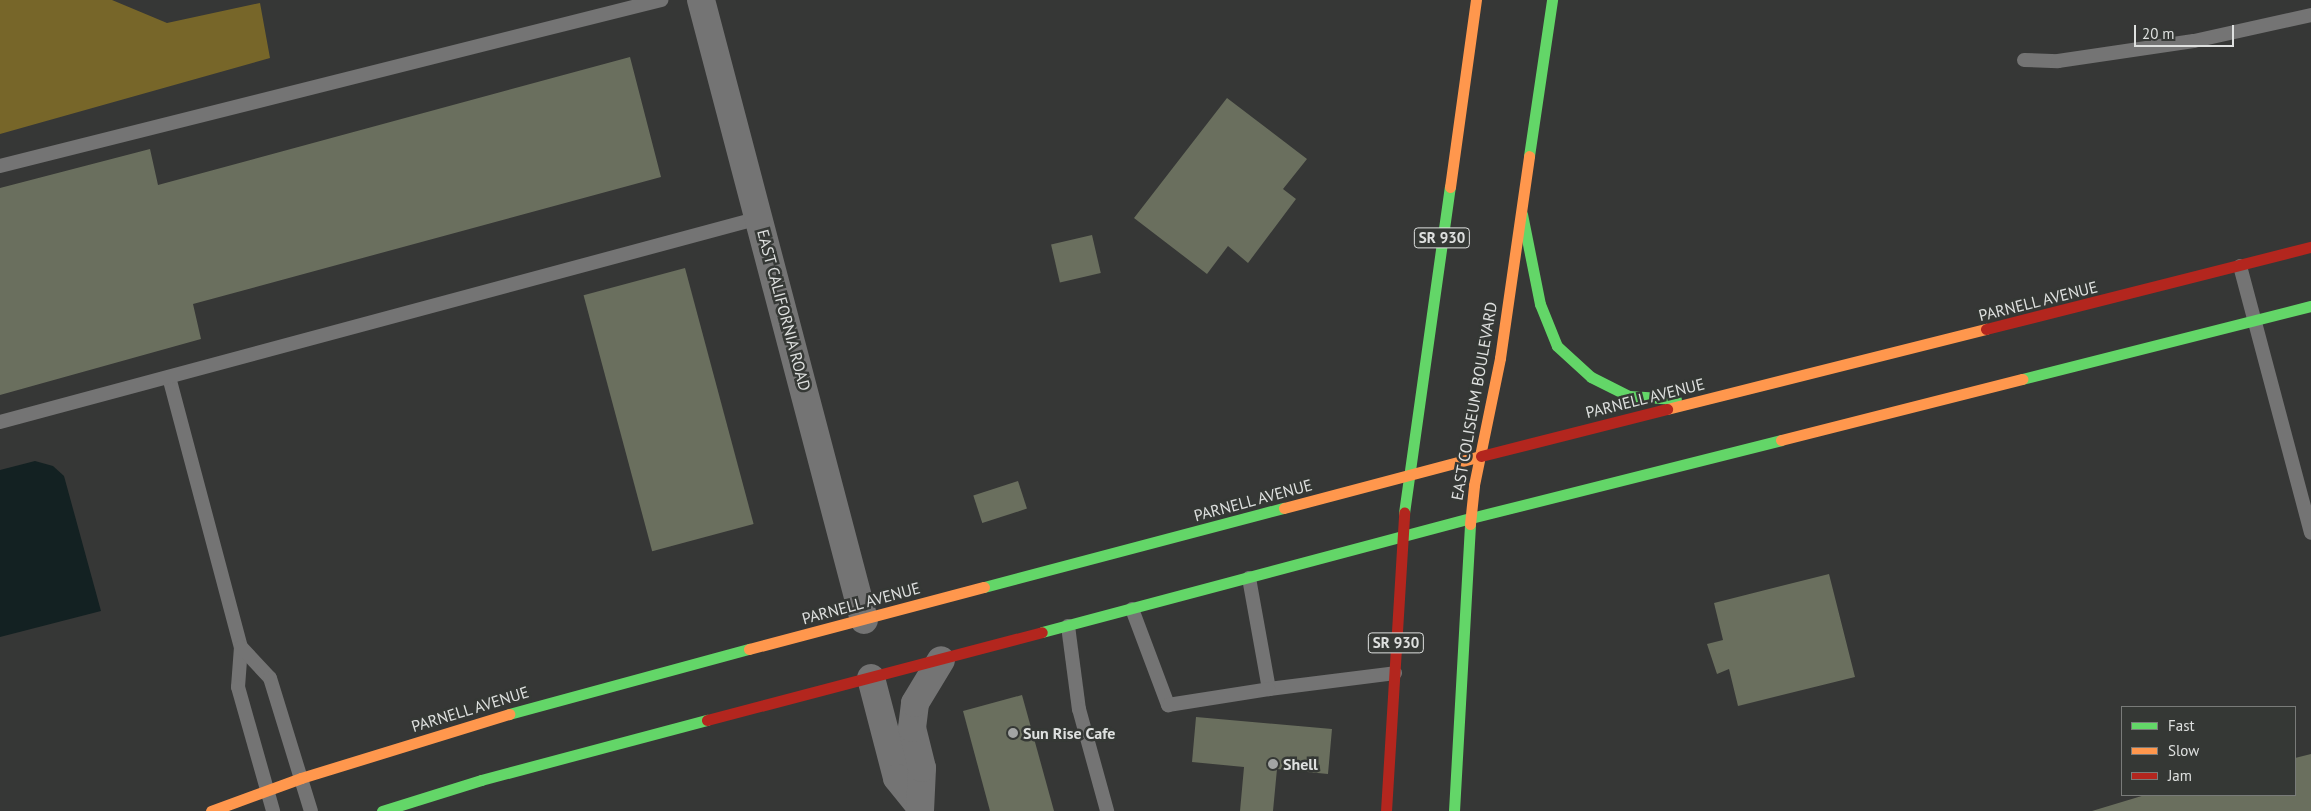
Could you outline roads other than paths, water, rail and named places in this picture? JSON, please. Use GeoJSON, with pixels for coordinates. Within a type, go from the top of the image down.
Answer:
{"type":"FeatureCollection","features":[{"type":"Feature","properties":{"kind":"main road","name":"SR 930"},"geometry":{"type":"LineString","coordinates":[[1386,811],[1408,476],[1476,0]]}},
{"type":"Feature","properties":{"kind":"main road","name":"EAST COLISEUM BOULEVARD"},"geometry":{"type":"LineString","coordinates":[[1454,811],[1471,518],[1480,456],[1500,358],[1552,0]]}},
{"type":"Feature","properties":{"kind":"main road"},"geometry":{"type":"LineString","coordinates":[[1521,212],[1540,304],[1557,346],[1591,377],[1629,396],[1702,401]]}},
{"type":"Feature","properties":{"kind":"main road","name":"PARNELL AVENUE"},"geometry":{"type":"LineString","coordinates":[[211,811],[301,778],[528,708],[1480,456],[2311,247]]}},
{"type":"Feature","properties":{"kind":"main road"},"geometry":{"type":"LineString","coordinates":[[382,811],[481,780],[1403,538],[1471,518],[2311,306]]}},
{"type":"Feature","properties":{"kind":"street","name":"EAST CALIFORNIA ROAD"},"geometry":{"type":"LineString","coordinates":[[701,0],[864,620]]}},
{"type":"Feature","properties":{"kind":"street"},"geometry":{"type":"LineString","coordinates":[[919,807],[922,768],[912,728],[914,704],[941,660]]}},
{"type":"Feature","properties":{"kind":"street"},"geometry":{"type":"LineString","coordinates":[[871,678],[898,778],[919,807]]}},
{"type":"Feature","properties":{"kind":"lane"},"geometry":{"type":"LineString","coordinates":[[0,166],[661,0]]}},
{"type":"Feature","properties":{"kind":"lane"},"geometry":{"type":"LineString","coordinates":[[2024,60],[2058,61],[2194,41],[2311,15]]}},
{"type":"Feature","properties":{"kind":"lane"},"geometry":{"type":"LineString","coordinates":[[0,422],[759,218]]}},
{"type":"Feature","properties":{"kind":"lane"},"geometry":{"type":"LineString","coordinates":[[2240,266],[2253,321],[2311,533]]}},
{"type":"Feature","properties":{"kind":"lane"},"geometry":{"type":"LineString","coordinates":[[169,377],[241,647],[238,687],[273,811]]}},
{"type":"Feature","properties":{"kind":"lane"},"geometry":{"type":"LineString","coordinates":[[1249,578],[1269,689]]}},
{"type":"Feature","properties":{"kind":"lane"},"geometry":{"type":"LineString","coordinates":[[1132,609],[1168,705],[1269,689],[1394,673]]}},
{"type":"Feature","properties":{"kind":"lane"},"geometry":{"type":"LineString","coordinates":[[1068,626],[1079,710],[1107,811]]}},
{"type":"Feature","properties":{"kind":"lane"},"geometry":{"type":"LineString","coordinates":[[241,647],[270,678],[311,811]]}},
{"type":"Feature","properties":{"kind":"place","name":"Sun Rise Cafe"},"geometry":{"type":"Point","coordinates":[1013,733]}},
{"type":"Feature","properties":{"kind":"place","name":"Shell"},"geometry":{"type":"Point","coordinates":[1273,764]}}]}
